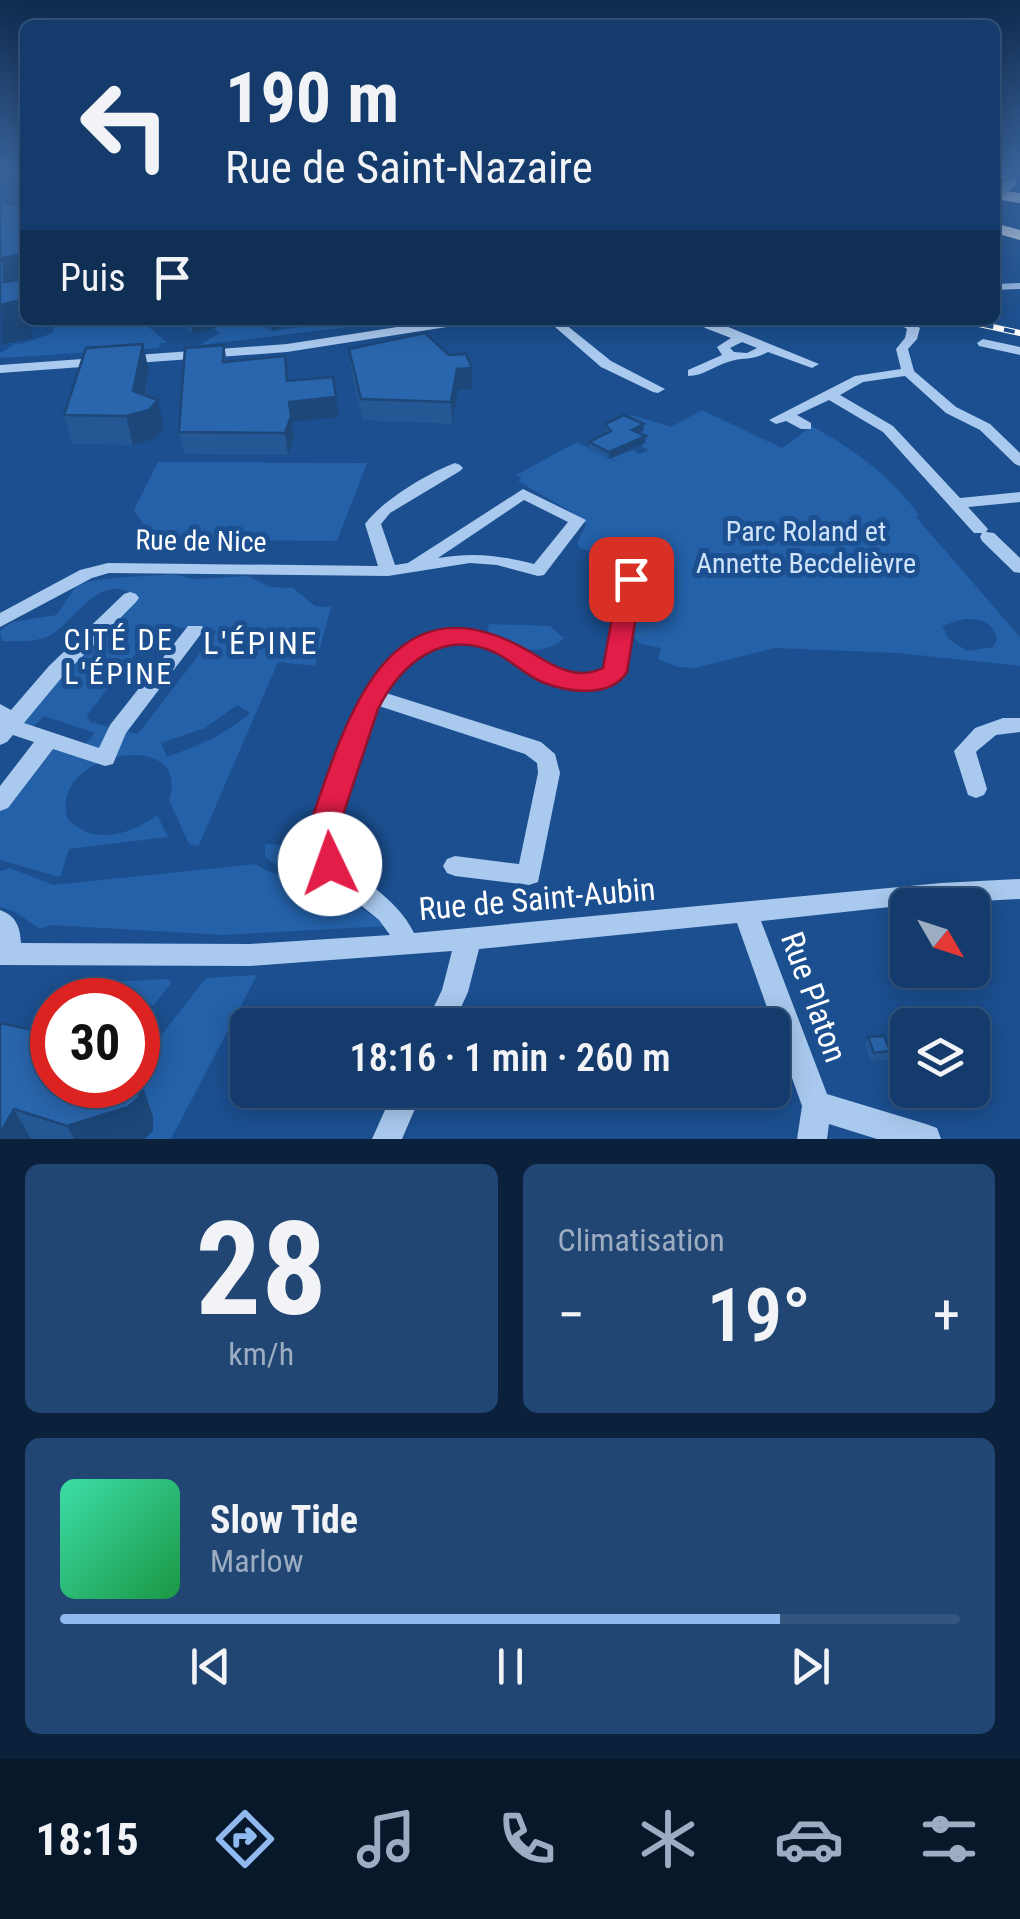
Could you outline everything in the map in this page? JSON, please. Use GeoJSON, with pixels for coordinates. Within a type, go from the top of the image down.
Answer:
{"type":"FeatureCollection","features":[{"type":"Feature","properties":{"kind":"street"},"geometry":{"type":"LineString","coordinates":[[0,369],[271,350],[434,325]]}},
{"type":"Feature","properties":{"kind":"street"},"geometry":{"type":"LineString","coordinates":[[559,325],[606,364],[658,389]]}},
{"type":"Feature","properties":{"kind":"street"},"geometry":{"type":"LineString","coordinates":[[715,325],[812,364]]}},
{"type":"Feature","properties":{"kind":"street"},"geometry":{"type":"LineString","coordinates":[[908,325],[914,328],[912,340],[902,349],[908,372],[951,410],[975,420],[1020,461]]}},
{"type":"Feature","properties":{"kind":"street"},"geometry":{"type":"LineString","coordinates":[[730,356],[723,346],[740,338]]}},
{"type":"Feature","properties":{"kind":"street"},"geometry":{"type":"LineString","coordinates":[[984,343],[1018,355]]}},
{"type":"Feature","properties":{"kind":"street"},"geometry":{"type":"LineString","coordinates":[[693,373],[730,356],[748,357],[766,348]]}},
{"type":"Feature","properties":{"kind":"street"},"geometry":{"type":"LineString","coordinates":[[806,426],[782,418],[860,379],[908,372]]}},
{"type":"Feature","properties":{"kind":"street"},"geometry":{"type":"LineString","coordinates":[[830,395],[888,429],[1020,568]]}},
{"type":"Feature","properties":{"kind":"street"},"geometry":{"type":"LineString","coordinates":[[388,571],[373,524],[384,510],[455,468]]}},
{"type":"Feature","properties":{"kind":"street","name":"Rue de Nice"},"geometry":{"type":"LineString","coordinates":[[0,621],[86,574],[108,568],[388,571],[470,558],[498,560],[538,571],[578,520],[523,494],[414,566]]}},
{"type":"Feature","properties":{"kind":"street"},"geometry":{"type":"LineString","coordinates":[[957,503],[1020,497]]}},
{"type":"Feature","properties":{"kind":"street"},"geometry":{"type":"LineString","coordinates":[[405,944],[396,921],[385,907],[355,888],[318,847],[371,696],[412,648],[442,638],[478,638],[505,648],[550,675],[578,682],[599,681],[614,672],[636,548]]}},
{"type":"Feature","properties":{"kind":"street"},"geometry":{"type":"LineString","coordinates":[[130,598],[4,725],[105,758],[117,730],[196,630]]}},
{"type":"Feature","properties":{"kind":"street"},"geometry":{"type":"LineString","coordinates":[[371,696],[533,748],[546,760],[549,773],[528,875],[455,866]]}},
{"type":"Feature","properties":{"kind":"street"},"geometry":{"type":"LineString","coordinates":[[976,789],[965,750],[978,733],[1006,724],[1020,726]]}},
{"type":"Feature","properties":{"kind":"street"},"geometry":{"type":"LineString","coordinates":[[0,802],[47,741]]}},
{"type":"Feature","properties":{"kind":"street","name":"Rue de Saint-Aubin"},"geometry":{"type":"LineString","coordinates":[[5,954],[250,955],[468,940],[1020,890]]}},
{"type":"Feature","properties":{"kind":"street","name":"Rue Platon"},"geometry":{"type":"LineString","coordinates":[[746,912],[817,1106],[812,1139]]}},
{"type":"Feature","properties":{"kind":"street"},"geometry":{"type":"LineString","coordinates":[[0,921],[8,929],[5,954]]}},
{"type":"Feature","properties":{"kind":"street"},"geometry":{"type":"LineString","coordinates":[[448,1008],[468,940]]}},
{"type":"Feature","properties":{"kind":"street","name":"Rue Platon"},"geometry":{"type":"LineString","coordinates":[[817,1106],[926,1139]]}},
{"type":"Feature","properties":{"kind":"street"},"geometry":{"type":"LineString","coordinates":[[387,1139],[402,1108]]}},
{"type":"Feature","properties":{"kind":"green space"},"geometry":{"type":"Polygon","coordinates":[[[54,325],[147,325],[167,343],[160,343],[159,348],[0,358],[0,353],[14,345],[7,343],[21,344],[53,333],[54,325]]]}},
{"type":"Feature","properties":{"kind":"green space"},"geometry":{"type":"Polygon","coordinates":[[[211,325],[259,325],[272,331],[317,325],[364,325],[200,345],[220,333],[211,325]]]}},
{"type":"Feature","properties":{"kind":"green space","name":"Parc Roland et Annette Becdelièvre"},"geometry":{"type":"Polygon","coordinates":[[[702,410],[782,448],[812,426],[857,454],[908,501],[919,515],[916,517],[1020,637],[1020,666],[898,653],[775,648],[695,668],[678,667],[658,659],[661,648],[640,644],[630,633],[639,614],[644,550],[637,543],[593,552],[580,548],[577,543],[586,525],[580,517],[518,481],[522,478],[516,475],[577,442],[622,465],[611,458],[633,450],[640,454],[648,450],[632,437],[642,431],[622,421],[632,415],[671,427],[702,410]],[[970,619],[942,626],[949,639],[967,651],[993,647],[997,639],[992,628],[970,619]]]}},
{"type":"Feature","properties":{"kind":"green space"},"geometry":{"type":"Polygon","coordinates":[[[158,462],[367,463],[337,541],[134,539],[142,522],[134,510],[158,462]]]}},
{"type":"Feature","properties":{"kind":"green space"},"geometry":{"type":"Polygon","coordinates":[[[172,574],[195,579],[248,576],[270,587],[293,588],[315,606],[331,607],[315,666],[278,662],[198,847],[189,844],[169,800],[171,777],[160,762],[142,755],[119,756],[78,777],[67,796],[68,819],[89,833],[112,835],[136,828],[157,815],[168,837],[69,849],[60,877],[0,860],[0,802],[47,741],[80,750],[95,733],[44,716],[27,733],[12,727],[132,594],[109,589],[88,601],[51,635],[40,639],[2,641],[0,631],[12,622],[56,615],[82,584],[172,574]],[[164,626],[152,633],[87,715],[90,722],[138,734],[217,631],[164,626]],[[237,705],[205,728],[161,743],[167,757],[211,739],[250,713],[237,705]]]}},
{"type":"Feature","properties":{"kind":"green space"},"geometry":{"type":"Polygon","coordinates":[[[489,624],[550,626],[564,638],[545,648],[527,649],[487,634],[489,624]]]}},
{"type":"Feature","properties":{"kind":"green space"},"geometry":{"type":"Polygon","coordinates":[[[265,844],[319,847],[311,861],[286,868],[265,856],[265,844]]]}},
{"type":"Feature","properties":{"kind":"green space"},"geometry":{"type":"Polygon","coordinates":[[[256,864],[271,873],[286,875],[317,864],[348,900],[388,926],[223,935],[51,925],[41,929],[0,907],[0,871],[10,868],[53,885],[256,864]]]}},
{"type":"Feature","properties":{"kind":"green space"},"geometry":{"type":"Polygon","coordinates":[[[257,975],[240,1008],[230,1008],[230,1026],[171,1139],[144,1139],[154,1128],[149,1108],[160,1108],[160,1037],[206,978],[257,975]]]}},
{"type":"Feature","properties":{"kind":"green space"},"geometry":{"type":"Polygon","coordinates":[[[160,979],[172,982],[160,997],[160,979]]]}},
{"type":"Feature","properties":{"kind":"building"},"geometry":{"type":"Polygon","coordinates":[[[0,223],[20,223],[20,254],[0,259],[0,223]]]}},
{"type":"Feature","properties":{"kind":"building"},"geometry":{"type":"Polygon","coordinates":[[[0,260],[4,261],[4,282],[19,280],[20,300],[0,305],[0,260]]]}},
{"type":"Feature","properties":{"kind":"building"},"geometry":{"type":"Polygon","coordinates":[[[425,333],[449,355],[466,354],[472,368],[457,369],[451,402],[361,399],[349,349],[425,333]]]}},
{"type":"Feature","properties":{"kind":"building"},"geometry":{"type":"Polygon","coordinates":[[[143,344],[133,391],[158,400],[149,410],[126,416],[64,415],[86,348],[143,344]]]}},
{"type":"Feature","properties":{"kind":"building"},"geometry":{"type":"Polygon","coordinates":[[[224,345],[223,362],[285,356],[287,381],[333,377],[336,397],[289,402],[291,417],[285,433],[179,432],[185,348],[224,345]]]}},
{"type":"Feature","properties":{"kind":"building"},"geometry":{"type":"Polygon","coordinates":[[[624,415],[644,424],[632,430],[646,436],[609,452],[589,442],[611,431],[605,424],[624,415]]]}},
{"type":"Feature","properties":{"kind":"building"},"geometry":{"type":"Polygon","coordinates":[[[0,1023],[30,1029],[30,1108],[125,1108],[67,1126],[14,1109],[0,1133],[0,1023]]]}},
{"type":"Feature","properties":{"kind":"building"},"geometry":{"type":"Polygon","coordinates":[[[884,1036],[890,1051],[874,1053],[868,1037],[884,1036]]]}},
{"type":"Feature","properties":{"kind":"railway"},"geometry":{"type":"LineString","coordinates":[[984,325],[1020,333]]}},
{"type":"Feature","properties":{"kind":"district","name":"L'ÉPINE"},"geometry":{"type":"Point","coordinates":[261,643]}},
{"type":"Feature","properties":{"kind":"district","name":"CITÉ DE L'ÉPINE"},"geometry":{"type":"Point","coordinates":[119,656]}},
{"type":"Feature","properties":{"kind":"route"},"geometry":{"type":"LineString","coordinates":[[330,864],[318,847],[319,842],[365,709],[374,690],[412,648],[442,638],[478,638],[505,648],[550,675],[578,682],[599,681],[614,672],[631,579]]}}]}
